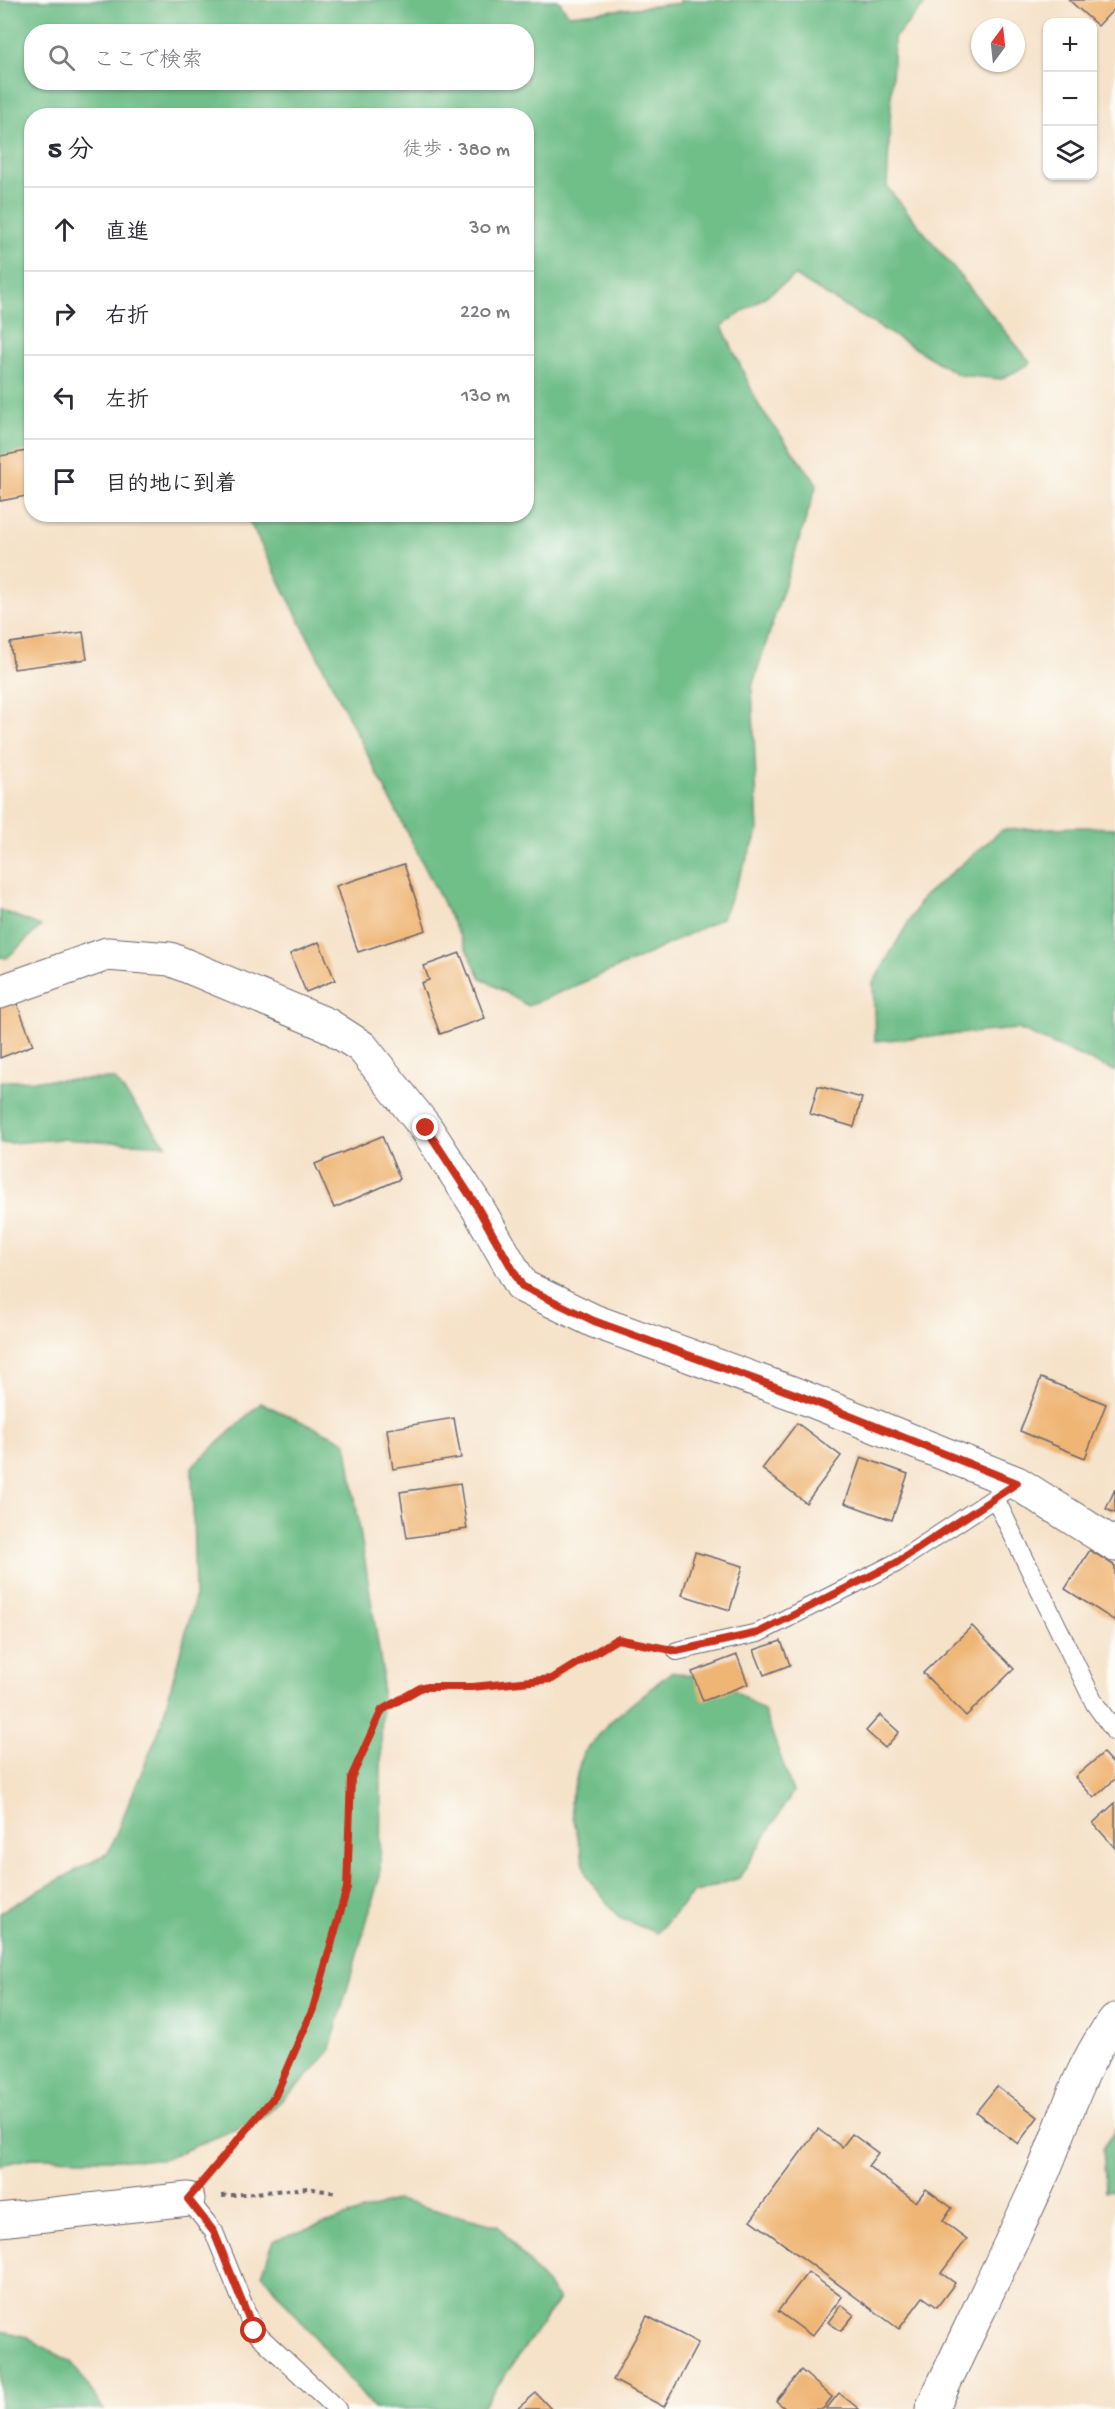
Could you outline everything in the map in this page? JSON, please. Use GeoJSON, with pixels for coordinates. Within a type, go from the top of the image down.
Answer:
{"type":"FeatureCollection","features":[{"type":"Feature","properties":{"kind":"street"},"geometry":{"type":"LineString","coordinates":[[0,992],[107,954],[170,959],[328,1025],[362,1047],[426,1128],[476,1205],[522,1286],[594,1321],[795,1394],[1006,1490],[1115,1545]]}},
{"type":"Feature","properties":{"kind":"street"},"geometry":{"type":"LineString","coordinates":[[932,2409],[1042,2175],[1069,2105],[1102,2036],[1115,2020]]}},
{"type":"Feature","properties":{"kind":"street"},"geometry":{"type":"LineString","coordinates":[[0,2220],[188,2199]]}},
{"type":"Feature","properties":{"kind":"lane"},"geometry":{"type":"LineString","coordinates":[[677,1651],[758,1633],[896,1563],[1006,1490],[1095,1704],[1115,1732]]}},
{"type":"Feature","properties":{"kind":"lane"},"geometry":{"type":"LineString","coordinates":[[188,2199],[214,2232],[254,2331],[337,2409]]}},
{"type":"Feature","properties":{"kind":"path"},"geometry":{"type":"LineString","coordinates":[[188,2199],[275,2096],[313,2009],[347,1888],[351,1778],[382,1710],[422,1687],[472,1687],[552,1679],[617,1639],[677,1651]]}},
{"type":"Feature","properties":{"kind":"path"},"geometry":{"type":"LineString","coordinates":[[188,2199],[308,2188],[336,2193]]}},
{"type":"Feature","properties":{"kind":"green space"},"geometry":{"type":"Polygon","coordinates":[[[0,0],[558,0],[569,15],[681,3],[680,0],[929,0],[894,38],[887,187],[1031,363],[1001,379],[959,375],[795,276],[722,326],[759,406],[817,484],[752,687],[758,832],[722,918],[640,958],[528,1006],[481,978],[250,522],[534,522],[534,108],[24,108],[24,454],[0,464],[0,0]]]}},
{"type":"Feature","properties":{"kind":"green space"},"geometry":{"type":"Polygon","coordinates":[[[1115,828],[1115,1071],[1018,1029],[875,1041],[873,983],[923,897],[1002,830],[1115,828]]]}},
{"type":"Feature","properties":{"kind":"green space"},"geometry":{"type":"Polygon","coordinates":[[[0,910],[41,926],[7,958],[0,957],[0,910]]]}},
{"type":"Feature","properties":{"kind":"green space"},"geometry":{"type":"Polygon","coordinates":[[[114,1079],[166,1145],[60,1139],[0,1144],[0,1081],[114,1079]]]}},
{"type":"Feature","properties":{"kind":"green space"},"geometry":{"type":"Polygon","coordinates":[[[261,1403],[346,1442],[382,1669],[380,1875],[329,2052],[303,2081],[262,2118],[162,2160],[31,2158],[0,2165],[0,1912],[108,1853],[160,1728],[195,1598],[192,1467],[261,1403]]]}},
{"type":"Feature","properties":{"kind":"green space"},"geometry":{"type":"Polygon","coordinates":[[[671,1672],[720,1680],[764,1711],[793,1792],[739,1878],[693,1893],[657,1933],[619,1918],[587,1877],[570,1803],[582,1755],[611,1721],[671,1672]]]}},
{"type":"Feature","properties":{"kind":"green space"},"geometry":{"type":"Polygon","coordinates":[[[1115,2130],[1115,2190],[1106,2191],[1103,2149],[1115,2130]]]}},
{"type":"Feature","properties":{"kind":"green space"},"geometry":{"type":"Polygon","coordinates":[[[397,2200],[498,2226],[559,2299],[481,2409],[374,2409],[262,2274],[274,2240],[397,2200]]]}},
{"type":"Feature","properties":{"kind":"green space"},"geometry":{"type":"Polygon","coordinates":[[[0,2330],[27,2337],[72,2363],[104,2409],[0,2409],[0,2330]]]}},
{"type":"Feature","properties":{"kind":"building"},"geometry":{"type":"Polygon","coordinates":[[[1069,0],[1115,0],[1115,8],[1098,26],[1097,18],[1089,18],[1069,0]]]}},
{"type":"Feature","properties":{"kind":"building"},"geometry":{"type":"Polygon","coordinates":[[[24,452],[24,496],[0,501],[0,456],[24,452]]]}},
{"type":"Feature","properties":{"kind":"building"},"geometry":{"type":"Polygon","coordinates":[[[83,632],[87,659],[14,669],[10,643],[83,632]]]}},
{"type":"Feature","properties":{"kind":"building"},"geometry":{"type":"Polygon","coordinates":[[[404,864],[426,930],[358,952],[336,886],[404,864]]]}},
{"type":"Feature","properties":{"kind":"building"},"geometry":{"type":"Polygon","coordinates":[[[319,942],[335,980],[306,992],[290,954],[319,942]]]}},
{"type":"Feature","properties":{"kind":"building"},"geometry":{"type":"Polygon","coordinates":[[[460,953],[485,1018],[440,1034],[421,983],[429,980],[424,966],[460,953]]]}},
{"type":"Feature","properties":{"kind":"building"},"geometry":{"type":"Polygon","coordinates":[[[15,998],[33,1045],[0,1058],[0,1004],[15,998]]]}},
{"type":"Feature","properties":{"kind":"building"},"geometry":{"type":"Polygon","coordinates":[[[818,1086],[862,1098],[854,1127],[810,1114],[818,1086]]]}},
{"type":"Feature","properties":{"kind":"building"},"geometry":{"type":"Polygon","coordinates":[[[382,1136],[400,1179],[334,1208],[315,1164],[382,1136]]]}},
{"type":"Feature","properties":{"kind":"building"},"geometry":{"type":"Polygon","coordinates":[[[1041,1378],[1106,1404],[1085,1458],[1020,1431],[1041,1378]]]}},
{"type":"Feature","properties":{"kind":"building"},"geometry":{"type":"Polygon","coordinates":[[[454,1418],[461,1458],[393,1469],[387,1429],[454,1418]]]}},
{"type":"Feature","properties":{"kind":"building"},"geometry":{"type":"Polygon","coordinates":[[[797,1423],[841,1456],[806,1503],[762,1469],[797,1423]]]}},
{"type":"Feature","properties":{"kind":"building"},"geometry":{"type":"Polygon","coordinates":[[[861,1457],[908,1474],[892,1520],[845,1503],[861,1457]]]}},
{"type":"Feature","properties":{"kind":"building"},"geometry":{"type":"Polygon","coordinates":[[[460,1483],[467,1529],[407,1538],[400,1492],[460,1483]]]}},
{"type":"Feature","properties":{"kind":"building"},"geometry":{"type":"Polygon","coordinates":[[[1115,1489],[1115,1513],[1106,1509],[1115,1489]]]}},
{"type":"Feature","properties":{"kind":"building"},"geometry":{"type":"Polygon","coordinates":[[[1090,1550],[1115,1566],[1115,1621],[1065,1589],[1090,1550]]]}},
{"type":"Feature","properties":{"kind":"building"},"geometry":{"type":"Polygon","coordinates":[[[695,1552],[743,1566],[730,1610],[682,1595],[695,1552]]]}},
{"type":"Feature","properties":{"kind":"building"},"geometry":{"type":"Polygon","coordinates":[[[972,1626],[1014,1669],[966,1716],[923,1673],[972,1626]]]}},
{"type":"Feature","properties":{"kind":"building"},"geometry":{"type":"Polygon","coordinates":[[[781,1641],[790,1665],[764,1675],[754,1650],[781,1641]]]}},
{"type":"Feature","properties":{"kind":"building"},"geometry":{"type":"Polygon","coordinates":[[[737,1655],[748,1684],[703,1701],[692,1672],[737,1655]]]}},
{"type":"Feature","properties":{"kind":"building"},"geometry":{"type":"Polygon","coordinates":[[[880,1715],[899,1732],[885,1748],[866,1731],[880,1715]]]}},
{"type":"Feature","properties":{"kind":"building"},"geometry":{"type":"Polygon","coordinates":[[[1103,1753],[1115,1766],[1115,1779],[1094,1798],[1075,1777],[1103,1753]]]}},
{"type":"Feature","properties":{"kind":"building"},"geometry":{"type":"Polygon","coordinates":[[[1115,1803],[1115,1848],[1093,1823],[1115,1803]]]}},
{"type":"Feature","properties":{"kind":"building"},"geometry":{"type":"Polygon","coordinates":[[[997,2086],[1038,2117],[1018,2144],[976,2112],[997,2086]]]}},
{"type":"Feature","properties":{"kind":"building"},"geometry":{"type":"Polygon","coordinates":[[[818,2129],[842,2147],[852,2134],[878,2153],[868,2166],[916,2202],[926,2189],[952,2208],[943,2221],[967,2239],[941,2273],[955,2283],[937,2307],[923,2297],[899,2329],[751,2220],[818,2129]]]}},
{"type":"Feature","properties":{"kind":"building"},"geometry":{"type":"Polygon","coordinates":[[[808,2272],[842,2297],[812,2336],[778,2311],[808,2272]]]}},
{"type":"Feature","properties":{"kind":"building"},"geometry":{"type":"Polygon","coordinates":[[[841,2305],[854,2315],[841,2331],[828,2322],[841,2305]]]}},
{"type":"Feature","properties":{"kind":"building"},"geometry":{"type":"Polygon","coordinates":[[[647,2316],[698,2343],[664,2407],[613,2380],[647,2316]]]}},
{"type":"Feature","properties":{"kind":"building"},"geometry":{"type":"Polygon","coordinates":[[[801,2370],[832,2397],[823,2409],[786,2409],[776,2401],[801,2370]]]}},
{"type":"Feature","properties":{"kind":"building"},"geometry":{"type":"Polygon","coordinates":[[[536,2393],[551,2409],[517,2409],[536,2393]]]}},
{"type":"Feature","properties":{"kind":"building"},"geometry":{"type":"Polygon","coordinates":[[[839,2393],[859,2409],[826,2409],[839,2393]]]}},
{"type":"Feature","properties":{"kind":"route"},"geometry":{"type":"LineString","coordinates":[[254,2331],[214,2232],[188,2199],[275,2096],[313,2009],[347,1888],[351,1778],[382,1710],[422,1687],[472,1687],[552,1679],[617,1639],[677,1651],[758,1633],[896,1563],[1017,1483],[795,1394],[594,1321],[522,1286],[476,1205],[426,1128]]}}]}
